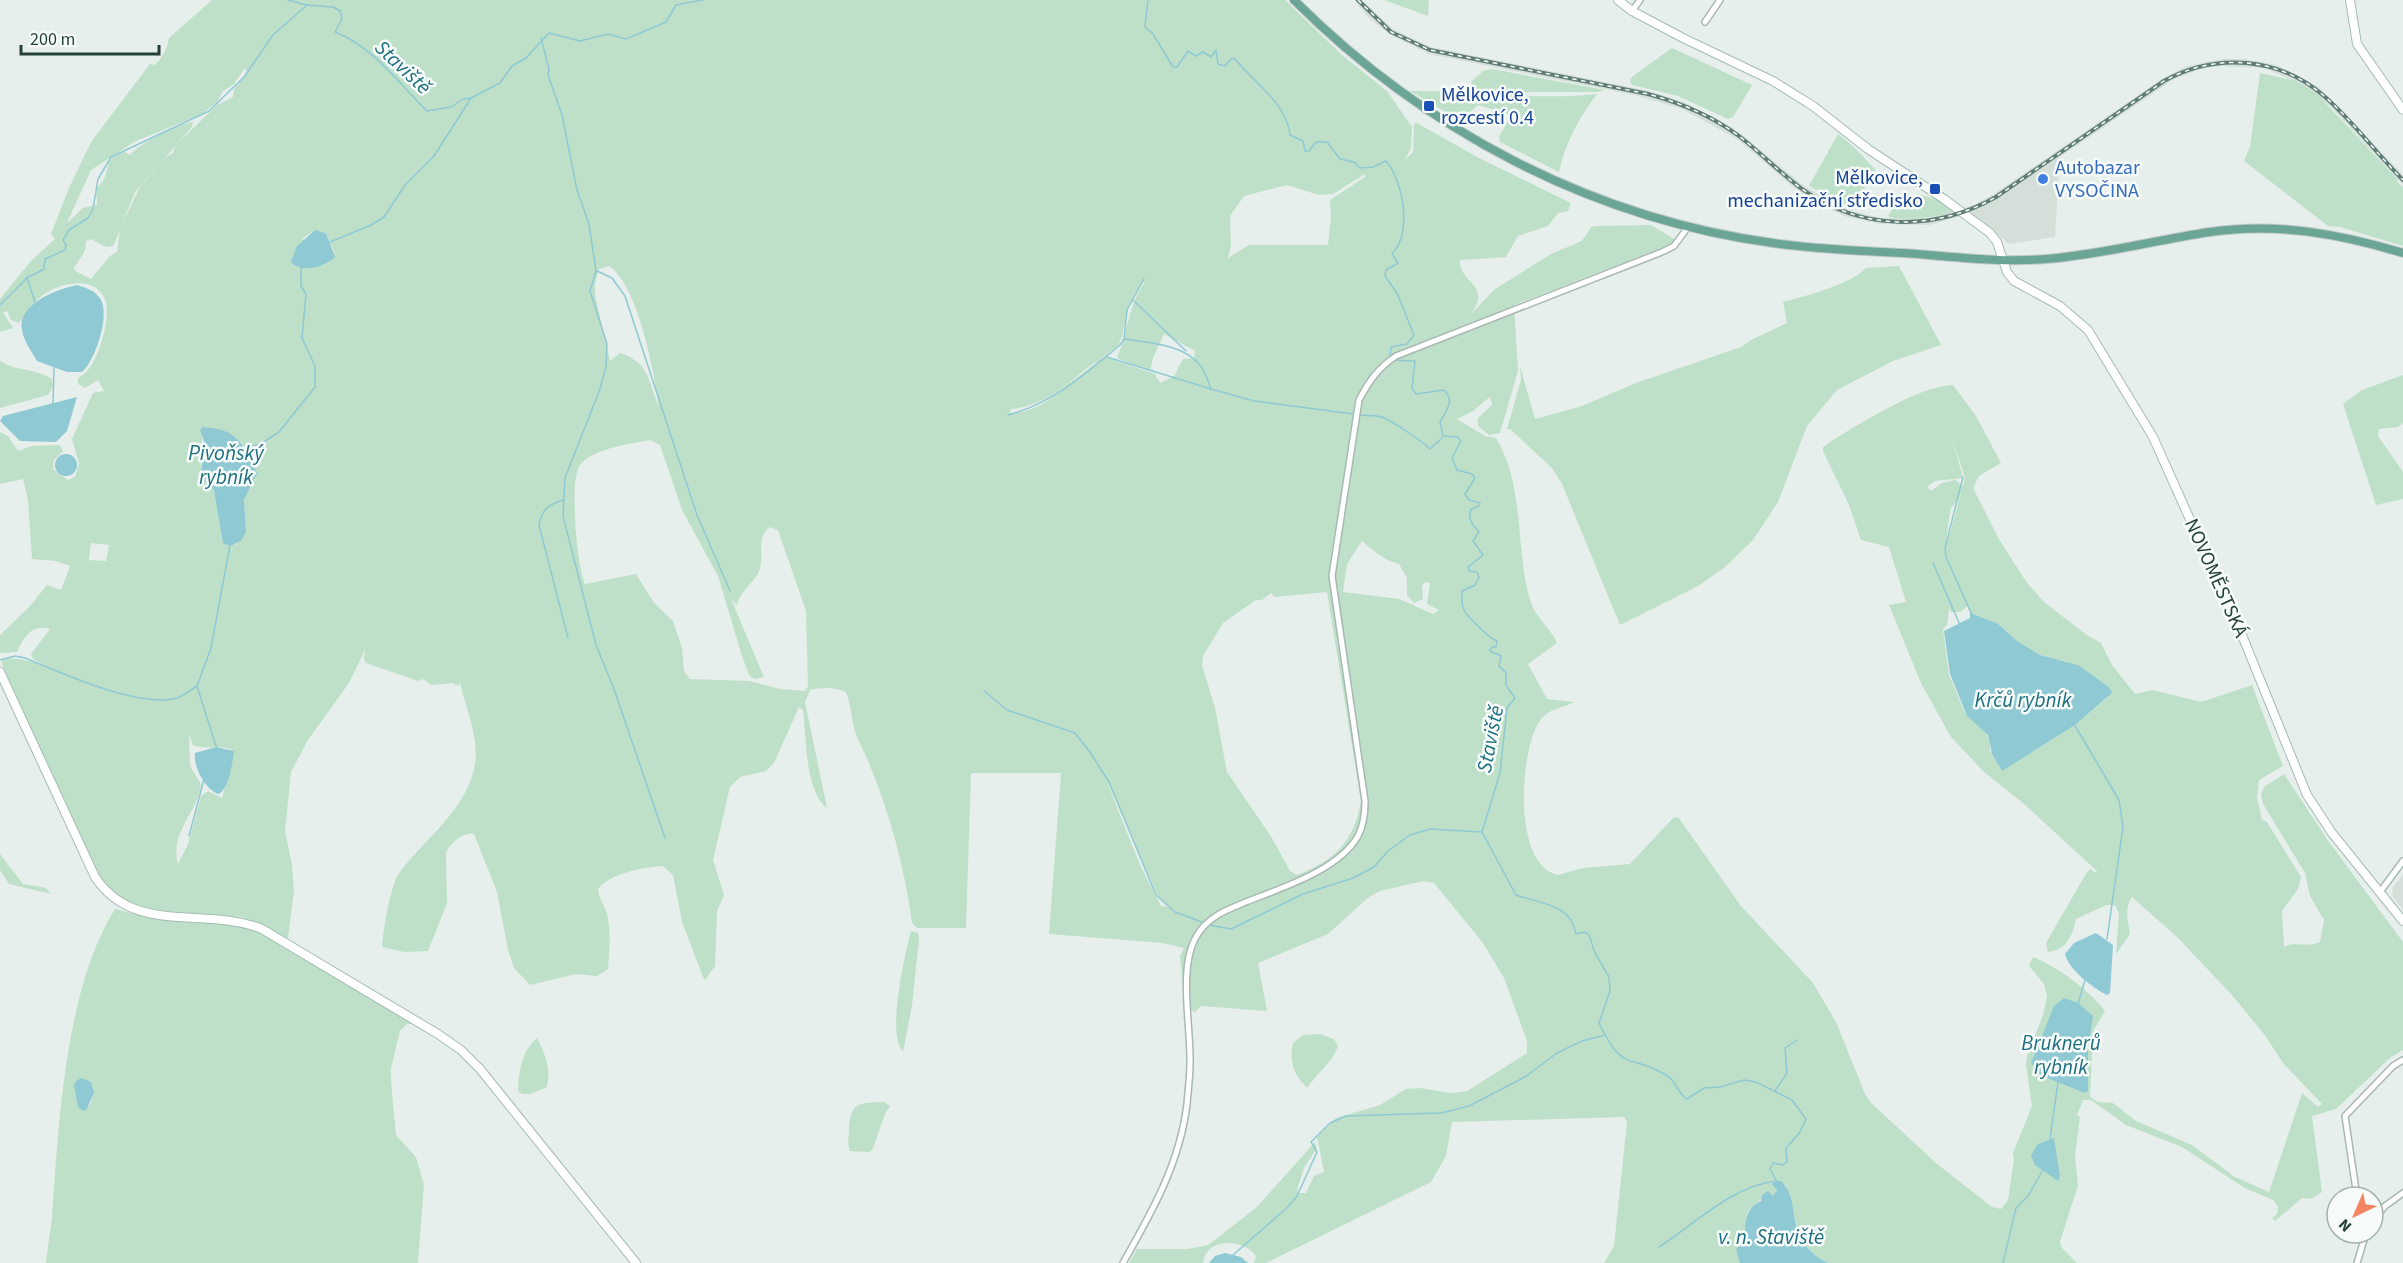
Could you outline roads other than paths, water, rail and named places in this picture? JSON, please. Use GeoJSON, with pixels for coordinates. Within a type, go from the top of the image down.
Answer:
{"type":"FeatureCollection","features":[{"type":"Feature","properties":{"kind":"main road"},"geometry":{"type":"LineString","coordinates":[[1294,0],[1375,74],[1443,121],[1496,152],[1556,182],[1636,212],[1688,226],[1800,246],[2003,260],[2043,260],[2091,254],[2211,231],[2247,228],[2325,233],[2403,254]]}},
{"type":"Feature","properties":{"kind":"street","name":"NOVOMĚSTSKÁ"},"geometry":{"type":"LineString","coordinates":[[1618,0],[1632,11],[1773,81],[1813,106],[1862,145],[1944,199],[1990,233],[1998,242],[2007,272],[2014,281],[2060,306],[2078,320],[2120,378],[2158,448],[2244,640],[2307,795],[2332,833],[2403,921]]}},
{"type":"Feature","properties":{"kind":"street"},"geometry":{"type":"LineString","coordinates":[[1632,11],[1640,0]]}},
{"type":"Feature","properties":{"kind":"street"},"geometry":{"type":"LineString","coordinates":[[1705,22],[1720,0]]}},
{"type":"Feature","properties":{"kind":"street"},"geometry":{"type":"LineString","coordinates":[[2350,0],[2356,44],[2403,110]]}},
{"type":"Feature","properties":{"kind":"street"},"geometry":{"type":"LineString","coordinates":[[1123,1263],[1165,1188],[1178,1148],[1186,1107],[1190,1064],[1188,965],[1190,948],[1197,934],[1209,921],[1225,910],[1288,885],[1333,862],[1358,837],[1364,821],[1365,801],[1332,567],[1359,400],[1370,380],[1384,363],[1396,356],[1662,252],[1674,246],[1688,226]]}},
{"type":"Feature","properties":{"kind":"street"},"geometry":{"type":"LineString","coordinates":[[0,672],[95,877],[110,897],[126,907],[148,914],[232,920],[262,929],[461,1050],[480,1069],[636,1263]]}},
{"type":"Feature","properties":{"kind":"street"},"geometry":{"type":"LineString","coordinates":[[2380,892],[2403,861]]}},
{"type":"Feature","properties":{"kind":"street"},"geometry":{"type":"LineString","coordinates":[[2355,1185],[2344,1116],[2393,1066],[2402,1061],[2403,1069]]}},
{"type":"Feature","properties":{"kind":"street"},"geometry":{"type":"LineString","coordinates":[[2385,1206],[2403,1193]]}},
{"type":"Feature","properties":{"kind":"street"},"geometry":{"type":"LineString","coordinates":[[2358,1263],[2363,1245]]}},
{"type":"Feature","properties":{"kind":"water"},"geometry":{"type":"Polygon","coordinates":[[[315,230],[326,233],[335,257],[313,268],[296,266],[291,262],[297,246],[315,230]]]}},
{"type":"Feature","properties":{"kind":"water"},"geometry":{"type":"Polygon","coordinates":[[[77,285],[97,294],[101,300],[104,317],[100,338],[87,366],[82,372],[67,372],[37,361],[24,338],[22,321],[32,305],[40,299],[77,285]]]}},
{"type":"Feature","properties":{"kind":"water"},"geometry":{"type":"Polygon","coordinates":[[[77,397],[67,431],[56,442],[20,441],[0,421],[3,416],[77,397]]]}},
{"type":"Feature","properties":{"kind":"water","name":"Pivoňský rybník"},"geometry":{"type":"Polygon","coordinates":[[[203,427],[224,431],[238,440],[248,453],[257,473],[244,500],[246,532],[241,541],[230,546],[223,543],[214,490],[201,477],[204,441],[200,430],[203,427]]]}},
{"type":"Feature","properties":{"kind":"water"},"geometry":{"type":"Polygon","coordinates":[[[66,454],[74,457],[77,465],[74,473],[66,476],[58,473],[55,465],[58,457],[66,454]]]}},
{"type":"Feature","properties":{"kind":"water","name":"Krčů rybník"},"geometry":{"type":"Polygon","coordinates":[[[1970,613],[1997,623],[2017,641],[2040,655],[2078,665],[2110,688],[2112,693],[2075,725],[2002,771],[1992,754],[1988,735],[1967,716],[1950,674],[1944,631],[1970,618],[1970,613]]]}},
{"type":"Feature","properties":{"kind":"water"},"geometry":{"type":"Polygon","coordinates":[[[216,747],[234,751],[226,786],[219,794],[205,783],[198,771],[195,759],[195,753],[216,747]]]}},
{"type":"Feature","properties":{"kind":"water"},"geometry":{"type":"Polygon","coordinates":[[[2096,933],[2113,945],[2110,993],[2107,995],[2076,972],[2065,954],[2074,943],[2096,933]]]}},
{"type":"Feature","properties":{"kind":"water","name":"Bruknerů rybník"},"geometry":{"type":"Polygon","coordinates":[[[2064,998],[2078,1003],[2093,1016],[2088,1049],[2088,1091],[2085,1093],[2042,1076],[2031,1063],[2054,1006],[2064,998]]]}},
{"type":"Feature","properties":{"kind":"water"},"geometry":{"type":"Polygon","coordinates":[[[82,1078],[91,1082],[94,1093],[87,1109],[83,1111],[78,1107],[74,1085],[82,1078]]]}},
{"type":"Feature","properties":{"kind":"water"},"geometry":{"type":"Polygon","coordinates":[[[2054,1138],[2060,1176],[2058,1181],[2035,1165],[2031,1155],[2038,1144],[2054,1138]]]}},
{"type":"Feature","properties":{"kind":"water","name":"v. n. Staviště"},"geometry":{"type":"Polygon","coordinates":[[[1781,1181],[1787,1189],[1798,1232],[1804,1243],[1813,1253],[1828,1263],[1740,1263],[1736,1249],[1744,1242],[1748,1213],[1755,1204],[1761,1201],[1762,1195],[1768,1191],[1773,1196],[1777,1190],[1772,1184],[1781,1181]]]}},
{"type":"Feature","properties":{"kind":"water"},"geometry":{"type":"Polygon","coordinates":[[[1225,1253],[1241,1257],[1248,1263],[1209,1263],[1215,1256],[1225,1253]]]}},
{"type":"Feature","properties":{"kind":"waterway"},"geometry":{"type":"LineString","coordinates":[[288,0],[307,5]]}},
{"type":"Feature","properties":{"kind":"waterway","name":"Staviště"},"geometry":{"type":"LineString","coordinates":[[0,305],[27,278],[44,269],[45,259],[65,250],[66,245],[63,240],[69,230],[88,218],[93,209],[98,179],[111,157],[209,111],[244,77],[273,35],[307,5],[333,7],[340,11],[342,19],[335,32],[361,46],[373,56],[427,111],[451,107],[463,99],[471,98],[500,83],[512,66],[526,58],[549,33],[580,41],[608,34],[626,39],[666,22],[676,5],[703,0]]}},
{"type":"Feature","properties":{"kind":"waterway","name":"Staviště"},"geometry":{"type":"LineString","coordinates":[[1148,0],[1145,27],[1153,34],[1173,67],[1177,67],[1188,51],[1196,56],[1203,52],[1211,57],[1216,50],[1218,64],[1225,66],[1231,59],[1235,59],[1276,103],[1288,123],[1290,135],[1303,141],[1305,151],[1309,151],[1316,142],[1327,142],[1340,159],[1354,162],[1360,168],[1373,167],[1386,161],[1401,194],[1404,221],[1402,234],[1392,254],[1398,263],[1386,270],[1385,276],[1397,293],[1414,335],[1407,344],[1391,347],[1390,357]]}},
{"type":"Feature","properties":{"kind":"waterway"},"geometry":{"type":"LineString","coordinates":[[541,38],[549,69],[548,75],[562,115],[577,190],[589,224],[596,271],[590,291],[607,344],[606,366],[600,389],[565,478],[563,516],[596,645],[614,689],[665,838]]}},
{"type":"Feature","properties":{"kind":"waterway"},"geometry":{"type":"LineString","coordinates":[[330,242],[384,217],[405,185],[434,156],[471,98]]}},
{"type":"Feature","properties":{"kind":"waterway"},"geometry":{"type":"LineString","coordinates":[[246,449],[262,443],[279,432],[315,387],[315,366],[302,338],[306,294],[301,286],[301,266]]}},
{"type":"Feature","properties":{"kind":"waterway"},"geometry":{"type":"LineString","coordinates":[[597,271],[612,278],[625,296],[697,515],[730,591]]}},
{"type":"Feature","properties":{"kind":"waterway"},"geometry":{"type":"LineString","coordinates":[[27,278],[35,302]]}},
{"type":"Feature","properties":{"kind":"waterway"},"geometry":{"type":"LineString","coordinates":[[1124,339],[1127,310],[1144,279]]}},
{"type":"Feature","properties":{"kind":"waterway"},"geometry":{"type":"LineString","coordinates":[[1133,300],[1186,351]]}},
{"type":"Feature","properties":{"kind":"waterway"},"geometry":{"type":"LineString","coordinates":[[1008,415],[1039,403],[1068,386],[1120,345],[1124,339],[1154,343],[1184,352],[1201,366],[1211,389],[1254,401],[1353,414]]}},
{"type":"Feature","properties":{"kind":"waterway"},"geometry":{"type":"LineString","coordinates":[[1107,357],[1211,389]]}},
{"type":"Feature","properties":{"kind":"waterway","name":"Staviště"},"geometry":{"type":"LineString","coordinates":[[1393,360],[1415,361],[1412,388],[1416,394],[1444,390],[1447,394],[1449,405],[1440,422],[1443,436],[1457,437],[1461,441],[1452,458],[1457,470],[1472,474],[1475,478],[1465,494],[1469,500],[1480,503],[1479,506],[1471,509],[1470,516],[1471,522],[1479,532],[1473,541],[1483,555],[1468,567],[1469,571],[1477,572],[1479,578],[1475,585],[1462,591],[1463,606],[1465,613],[1485,633],[1497,641],[1496,647],[1492,647],[1490,651],[1501,656],[1499,666],[1506,673],[1506,685],[1515,698],[1507,708],[1500,773],[1482,832],[1516,895],[1545,903],[1562,911],[1573,924],[1576,934],[1585,932],[1589,935],[1595,953],[1609,977],[1610,991],[1599,1023],[1607,1039],[1621,1056],[1666,1075],[1687,1099],[1704,1088],[1720,1087],[1744,1080],[1756,1082],[1792,1100],[1806,1119],[1800,1132],[1786,1148],[1787,1162],[1783,1165],[1773,1163],[1770,1169],[1777,1182]]}},
{"type":"Feature","properties":{"kind":"waterway"},"geometry":{"type":"LineString","coordinates":[[53,404],[54,367]]}},
{"type":"Feature","properties":{"kind":"waterway"},"geometry":{"type":"LineString","coordinates":[[1358,415],[1379,416],[1386,419],[1430,449],[1442,438]]}},
{"type":"Feature","properties":{"kind":"waterway"},"geometry":{"type":"LineString","coordinates":[[1963,477],[1945,548],[1946,557],[1972,615]]}},
{"type":"Feature","properties":{"kind":"waterway"},"geometry":{"type":"LineString","coordinates":[[563,500],[546,508],[539,525],[568,638]]}},
{"type":"Feature","properties":{"kind":"waterway"},"geometry":{"type":"LineString","coordinates":[[216,746],[197,686],[211,648],[230,545]]}},
{"type":"Feature","properties":{"kind":"waterway"},"geometry":{"type":"LineString","coordinates":[[1933,563],[1960,625]]}},
{"type":"Feature","properties":{"kind":"waterway"},"geometry":{"type":"LineString","coordinates":[[0,660],[15,656],[25,658],[98,687],[138,698],[173,699],[197,686]]}},
{"type":"Feature","properties":{"kind":"waterway"},"geometry":{"type":"LineString","coordinates":[[984,691],[1007,710],[1075,733],[1109,782],[1156,895],[1175,912],[1205,923]]}},
{"type":"Feature","properties":{"kind":"waterway"},"geometry":{"type":"LineString","coordinates":[[2074,724],[2119,800],[2123,827],[2107,939]]}},
{"type":"Feature","properties":{"kind":"waterway"},"geometry":{"type":"LineString","coordinates":[[189,836],[204,779]]}},
{"type":"Feature","properties":{"kind":"waterway"},"geometry":{"type":"LineString","coordinates":[[1209,925],[1231,929],[1303,894],[1353,878],[1374,867],[1388,851],[1410,835],[1430,829],[1482,832]]}},
{"type":"Feature","properties":{"kind":"waterway"},"geometry":{"type":"LineString","coordinates":[[2078,1004],[2085,980]]}},
{"type":"Feature","properties":{"kind":"waterway"},"geometry":{"type":"LineString","coordinates":[[1233,1255],[1288,1207],[1297,1196],[1317,1152],[1311,1142],[1330,1123],[1346,1116],[1441,1113],[1469,1106],[1525,1077],[1557,1053],[1582,1041],[1605,1035]]}},
{"type":"Feature","properties":{"kind":"waterway"},"geometry":{"type":"LineString","coordinates":[[1775,1091],[1787,1073],[1785,1048],[1797,1040]]}},
{"type":"Feature","properties":{"kind":"waterway"},"geometry":{"type":"LineString","coordinates":[[2050,1139],[2058,1082]]}},
{"type":"Feature","properties":{"kind":"waterway"},"geometry":{"type":"LineString","coordinates":[[2003,1263],[2016,1208],[2028,1196],[2043,1170]]}},
{"type":"Feature","properties":{"kind":"waterway"},"geometry":{"type":"LineString","coordinates":[[1659,1247],[1729,1198],[1760,1184],[1776,1181]]}},
{"type":"Feature","properties":{"kind":"railway"},"geometry":{"type":"LineString","coordinates":[[1358,0],[1391,32],[1430,50],[1648,94],[1696,111],[1739,136],[1802,189],[1848,213],[1873,219],[1898,222],[1923,221],[1972,208],[1996,197],[2164,81],[2184,72],[2226,63],[2267,66],[2306,83],[2345,116],[2403,180]]}},
{"type":"Feature","properties":{"kind":"place","name":"Mělkovice, rozcestí 0.4"},"geometry":{"type":"Point","coordinates":[1429,106]}},
{"type":"Feature","properties":{"kind":"place","name":"Autobazar VYSOČINA"},"geometry":{"type":"Point","coordinates":[2043,179]}},
{"type":"Feature","properties":{"kind":"place","name":"Mělkovice, mechanizační středisko"},"geometry":{"type":"Point","coordinates":[1935,189]}}]}
